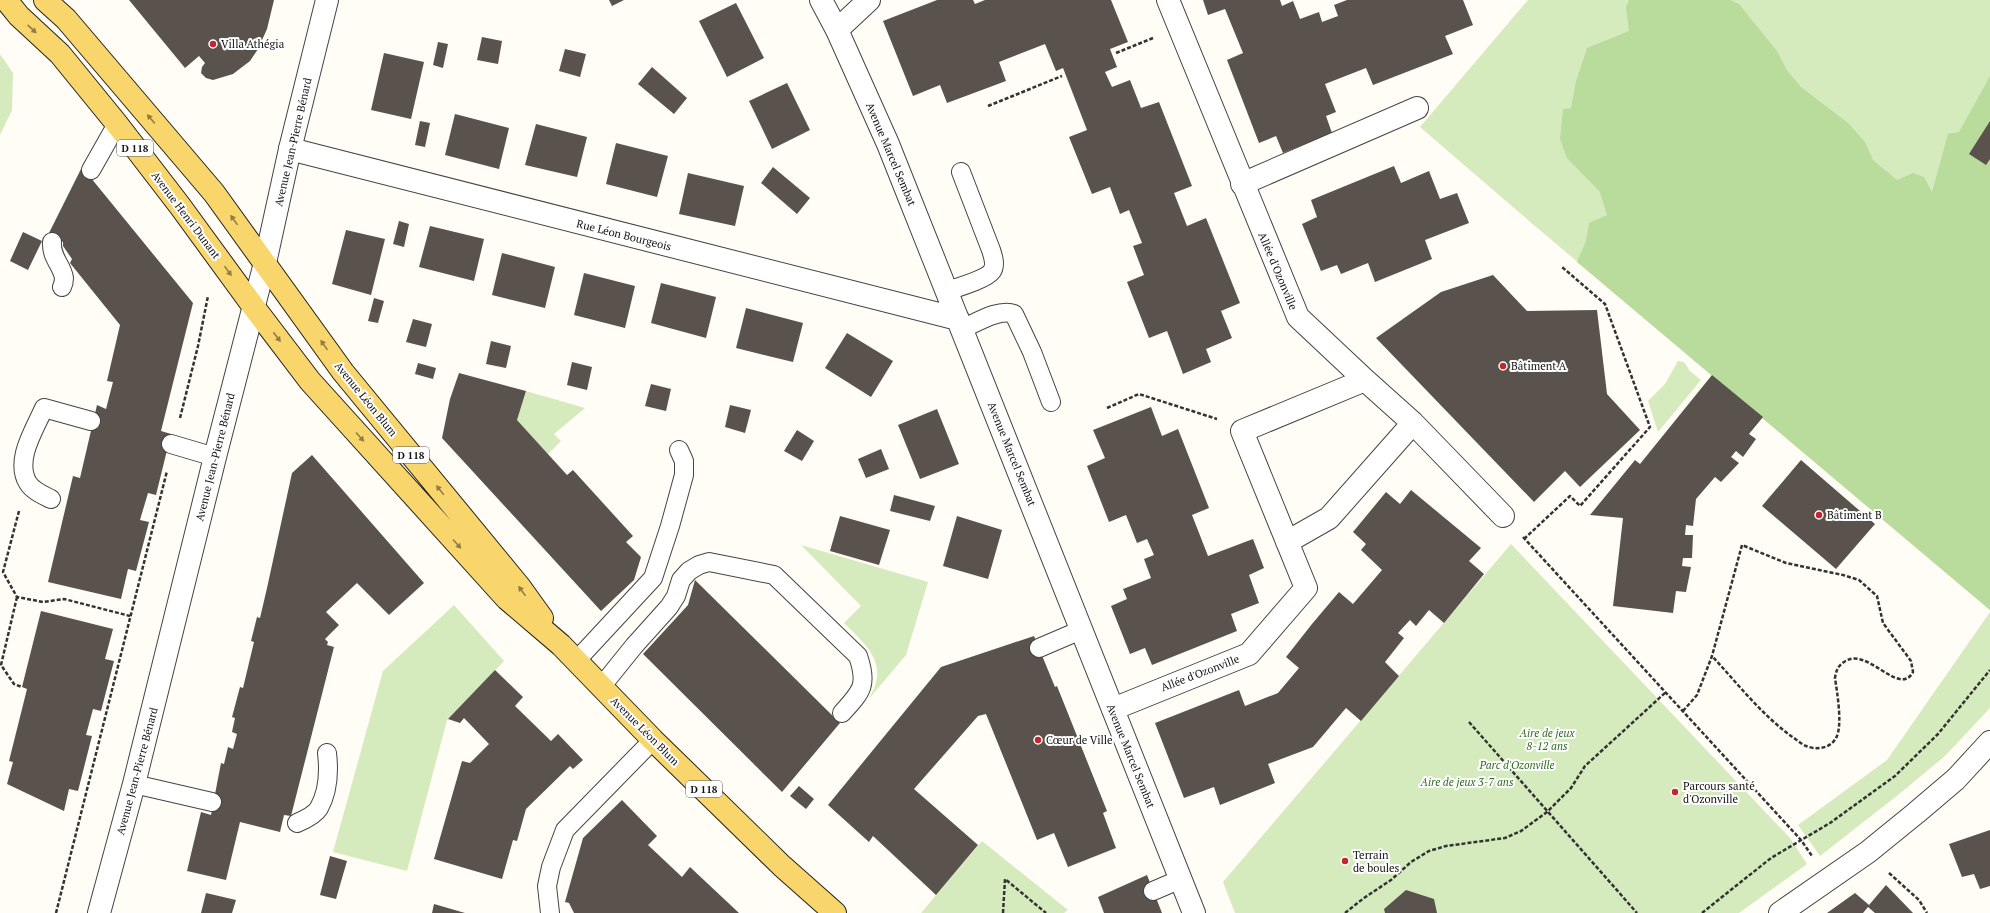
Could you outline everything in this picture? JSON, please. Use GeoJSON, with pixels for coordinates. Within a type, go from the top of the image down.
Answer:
{"type":"FeatureCollection","features":[{"type":"Feature","properties":{"kind":"main road","name":"Avenue Henri Dunant"},"geometry":{"type":"LineString","coordinates":[[6,0],[19,16],[60,54],[117,124],[177,202],[253,306]]}},
{"type":"Feature","properties":{"kind":"main road","name":"D 118"},"geometry":{"type":"LineString","coordinates":[[45,0],[66,19],[214,193],[265,263]]}},
{"type":"Feature","properties":{"kind":"main road","name":"Avenue Léon Blum"},"geometry":{"type":"LineString","coordinates":[[265,263],[343,372],[519,586],[561,645]]}},
{"type":"Feature","properties":{"kind":"main road","name":"Avenue Léon Blum"},"geometry":{"type":"LineString","coordinates":[[253,306],[310,381],[507,599],[561,645],[652,740],[782,866],[836,913]]}},
{"type":"Feature","properties":{"kind":"street","name":"Avenue Jean-Pierre Bénard"},"geometry":{"type":"LineString","coordinates":[[99,913],[134,784],[265,263],[290,149],[327,0]]}},
{"type":"Feature","properties":{"kind":"street","name":"Avenue Marcel Sembat"},"geometry":{"type":"LineString","coordinates":[[821,0],[837,30],[888,144],[1194,913]]}},
{"type":"Feature","properties":{"kind":"street"},"geometry":{"type":"LineString","coordinates":[[837,30],[869,0]]}},
{"type":"Feature","properties":{"kind":"street","name":"Allée d'Ozonville"},"geometry":{"type":"LineString","coordinates":[[1168,0],[1242,184],[1298,317],[1413,423],[1503,516]]}},
{"type":"Feature","properties":{"kind":"street"},"geometry":{"type":"LineString","coordinates":[[1242,184],[1417,108]]}},
{"type":"Feature","properties":{"kind":"street","name":"Rue Léon Bourgeois"},"geometry":{"type":"LineString","coordinates":[[290,149],[960,324]]}},
{"type":"Feature","properties":{"kind":"street"},"geometry":{"type":"LineString","coordinates":[[1242,431],[1365,380]]}},
{"type":"Feature","properties":{"kind":"street"},"geometry":{"type":"LineString","coordinates":[[1287,542],[1329,518],[1413,423]]}},
{"type":"Feature","properties":{"kind":"street","name":"Allée d'Ozonville"},"geometry":{"type":"LineString","coordinates":[[1113,709],[1249,654],[1306,588],[1242,431]]}},
{"type":"Feature","properties":{"kind":"street"},"geometry":{"type":"LineString","coordinates":[[1780,913],[1868,852],[1956,779],[1990,742]]}},
{"type":"Feature","properties":{"kind":"lane"},"geometry":{"type":"LineString","coordinates":[[91,170],[117,124]]}},
{"type":"Feature","properties":{"kind":"lane"},"geometry":{"type":"LineString","coordinates":[[947,291],[988,275],[992,272],[994,262],[982,225],[961,172]]}},
{"type":"Feature","properties":{"kind":"lane"},"geometry":{"type":"LineString","coordinates":[[52,242],[56,263],[64,278],[62,287]]}},
{"type":"Feature","properties":{"kind":"lane"},"geometry":{"type":"LineString","coordinates":[[960,324],[1008,312],[1014,314],[1032,352],[1051,402]]}},
{"type":"Feature","properties":{"kind":"lane"},"geometry":{"type":"LineString","coordinates":[[51,499],[33,488],[28,483],[24,473],[23,464],[27,447],[44,408],[91,421]]}},
{"type":"Feature","properties":{"kind":"lane"},"geometry":{"type":"LineString","coordinates":[[172,444],[215,457]]}},
{"type":"Feature","properties":{"kind":"lane"},"geometry":{"type":"LineString","coordinates":[[576,661],[653,578],[670,526],[684,475],[684,461],[679,450]]}},
{"type":"Feature","properties":{"kind":"lane"},"geometry":{"type":"LineString","coordinates":[[601,687],[634,646],[669,608],[676,596],[681,580],[689,571],[699,565],[709,562],[774,575],[858,656],[864,673],[862,686],[856,698],[842,713]]}},
{"type":"Feature","properties":{"kind":"lane"},"geometry":{"type":"LineString","coordinates":[[1040,648],[1082,630]]}},
{"type":"Feature","properties":{"kind":"lane"},"geometry":{"type":"LineString","coordinates":[[550,913],[548,886],[550,867],[565,830],[652,740]]}},
{"type":"Feature","properties":{"kind":"lane"},"geometry":{"type":"LineString","coordinates":[[297,823],[306,820],[319,808],[329,770],[328,753]]}},
{"type":"Feature","properties":{"kind":"lane"},"geometry":{"type":"LineString","coordinates":[[134,784],[212,802]]}},
{"type":"Feature","properties":{"kind":"lane"},"geometry":{"type":"LineString","coordinates":[[1153,890],[1180,879]]}},
{"type":"Feature","properties":{"kind":"path"},"geometry":{"type":"LineString","coordinates":[[1116,53],[1179,27]]}},
{"type":"Feature","properties":{"kind":"path"},"geometry":{"type":"LineString","coordinates":[[988,106],[1062,76]]}},
{"type":"Feature","properties":{"kind":"path"},"geometry":{"type":"LineString","coordinates":[[1524,539],[1570,496],[1580,506],[1650,428],[1605,304],[1562,267]]}},
{"type":"Feature","properties":{"kind":"path"},"geometry":{"type":"LineString","coordinates":[[56,913],[172,444],[200,339],[209,293]]}},
{"type":"Feature","properties":{"kind":"path"},"geometry":{"type":"LineString","coordinates":[[1107,408],[1139,394],[1212,417],[1242,431]]}},
{"type":"Feature","properties":{"kind":"path"},"geometry":{"type":"LineString","coordinates":[[20,506],[3,572],[17,597],[1,665],[14,684],[22,687]]}},
{"type":"Feature","properties":{"kind":"path"},"geometry":{"type":"LineString","coordinates":[[1503,516],[1801,840],[1813,857]]}},
{"type":"Feature","properties":{"kind":"path"},"geometry":{"type":"LineString","coordinates":[[1683,711],[1697,695],[1712,656],[1742,545],[1786,562],[1859,580],[1878,596],[1883,623],[1911,661],[1913,672],[1908,678],[1902,680],[1894,678],[1863,659],[1855,658],[1843,663],[1836,671],[1835,678],[1838,722],[1836,738],[1829,745],[1816,748],[1806,746],[1783,729],[1743,690],[1712,656]]}},
{"type":"Feature","properties":{"kind":"path"},"geometry":{"type":"LineString","coordinates":[[17,597],[43,602],[64,599],[130,616]]}},
{"type":"Feature","properties":{"kind":"path"},"geometry":{"type":"LineString","coordinates":[[1702,913],[1771,858],[1830,823],[1895,776],[1938,734],[1990,670]]}},
{"type":"Feature","properties":{"kind":"path"},"geometry":{"type":"LineString","coordinates":[[1345,913],[1391,880],[1411,862],[1429,851],[1446,846],[1505,838],[1521,831],[1547,812],[1571,788],[1586,766],[1666,692]]}},
{"type":"Feature","properties":{"kind":"path"},"geometry":{"type":"LineString","coordinates":[[1469,722],[1637,913]]}},
{"type":"Feature","properties":{"kind":"path"},"geometry":{"type":"LineString","coordinates":[[1868,852],[1919,900],[1927,913]]}},
{"type":"Feature","properties":{"kind":"path"},"geometry":{"type":"LineString","coordinates":[[1003,913],[1005,879],[1046,913]]}},
{"type":"Feature","properties":{"kind":"green space"},"geometry":{"type":"Polygon","coordinates":[[[1528,0],[1990,0],[1990,610],[1420,127],[1528,0]]]}},
{"type":"Feature","properties":{"kind":"green space"},"geometry":{"type":"Polygon","coordinates":[[[1629,0],[1730,0],[1739,4],[1777,51],[1787,70],[1801,87],[1848,123],[1865,142],[1873,160],[1897,180],[1913,173],[1924,177],[1932,192],[1948,134],[1959,132],[1990,76],[1990,610],[1577,262],[1586,241],[1589,223],[1607,215],[1600,192],[1567,158],[1560,139],[1563,109],[1571,108],[1576,81],[1587,48],[1629,31],[1626,7],[1629,0]]]}},
{"type":"Feature","properties":{"kind":"green space"},"geometry":{"type":"Polygon","coordinates":[[[0,54],[13,73],[12,110],[0,135],[0,54]]]}},
{"type":"Feature","properties":{"kind":"green space"},"geometry":{"type":"Polygon","coordinates":[[[1678,361],[1684,362],[1690,371],[1701,380],[1658,432],[1648,401],[1665,384],[1678,361]]]}},
{"type":"Feature","properties":{"kind":"green space"},"geometry":{"type":"Polygon","coordinates":[[[526,391],[585,408],[554,434],[561,441],[548,454],[517,420],[526,391]]]}},
{"type":"Feature","properties":{"kind":"green space","name":"Parc d'Ozonville"},"geometry":{"type":"Polygon","coordinates":[[[1511,544],[1790,838],[1807,864],[1739,913],[1235,913],[1223,882],[1511,544]]]}},
{"type":"Feature","properties":{"kind":"green space"},"geometry":{"type":"Polygon","coordinates":[[[801,545],[928,582],[906,655],[868,700],[874,688],[877,677],[877,667],[874,658],[868,649],[844,623],[861,606],[801,545]]]}},
{"type":"Feature","properties":{"kind":"green space"},"geometry":{"type":"Polygon","coordinates":[[[454,605],[504,661],[447,720],[407,871],[333,852],[383,671],[454,605]]]}},
{"type":"Feature","properties":{"kind":"green space"},"geometry":{"type":"Polygon","coordinates":[[[1990,612],[1990,708],[1945,756],[1820,856],[1798,825],[1887,760],[1990,612]]]}},
{"type":"Feature","properties":{"kind":"green space"},"geometry":{"type":"Polygon","coordinates":[[[982,841],[1068,910],[1064,913],[921,913],[982,841]]]}},
{"type":"Feature","properties":{"kind":"building","name":"Villa Athégia"},"geometry":{"type":"Polygon","coordinates":[[[129,0],[274,0],[267,29],[258,49],[250,61],[233,74],[213,80],[206,78],[201,73],[202,67],[205,63],[199,56],[185,68],[129,0]]]}},
{"type":"Feature","properties":{"kind":"building"},"geometry":{"type":"Polygon","coordinates":[[[609,0],[624,0],[612,6],[609,0]]]}},
{"type":"Feature","properties":{"kind":"building"},"geometry":{"type":"Polygon","coordinates":[[[937,0],[973,0],[975,4],[985,0],[1111,0],[1128,42],[1110,49],[1117,67],[1105,72],[1112,87],[1130,80],[1141,108],[1159,102],[1192,186],[1174,193],[1187,226],[1206,218],[1240,303],[1221,311],[1232,338],[1206,349],[1211,362],[1183,374],[1167,331],[1149,338],[1127,282],[1144,275],[1133,246],[1142,243],[1129,210],[1120,214],[1110,187],[1092,194],[1069,137],[1087,130],[1063,68],[1056,71],[1045,44],[999,62],[1006,81],[947,103],[940,85],[913,96],[883,21],[937,0]]]}},
{"type":"Feature","properties":{"kind":"building"},"geometry":{"type":"Polygon","coordinates":[[[1203,0],[1280,0],[1282,6],[1293,1],[1300,19],[1319,12],[1322,22],[1338,16],[1334,5],[1347,0],[1463,0],[1473,25],[1445,36],[1453,54],[1373,85],[1366,68],[1325,84],[1336,112],[1326,116],[1332,133],[1283,153],[1276,136],[1259,143],[1227,60],[1243,53],[1225,9],[1208,15],[1203,0]]]}},
{"type":"Feature","properties":{"kind":"building"},"geometry":{"type":"Polygon","coordinates":[[[736,3],[764,58],[727,77],[699,21],[736,3]]]}},
{"type":"Feature","properties":{"kind":"building"},"geometry":{"type":"Polygon","coordinates":[[[482,37],[502,41],[498,64],[477,60],[482,37]]]}},
{"type":"Feature","properties":{"kind":"building"},"geometry":{"type":"Polygon","coordinates":[[[438,42],[448,44],[443,68],[433,65],[438,42]]]}},
{"type":"Feature","properties":{"kind":"building"},"geometry":{"type":"Polygon","coordinates":[[[565,49],[586,54],[580,77],[559,71],[565,49]]]}},
{"type":"Feature","properties":{"kind":"building"},"geometry":{"type":"Polygon","coordinates":[[[384,53],[424,62],[411,119],[371,110],[384,53]]]}},
{"type":"Feature","properties":{"kind":"building"},"geometry":{"type":"Polygon","coordinates":[[[652,67],[687,98],[674,114],[638,84],[652,67]]]}},
{"type":"Feature","properties":{"kind":"building"},"geometry":{"type":"Polygon","coordinates":[[[787,83],[810,130],[772,149],[749,101],[787,83]]]}},
{"type":"Feature","properties":{"kind":"building"},"geometry":{"type":"Polygon","coordinates":[[[455,114],[509,128],[499,169],[445,155],[455,114]]]}},
{"type":"Feature","properties":{"kind":"building"},"geometry":{"type":"Polygon","coordinates":[[[420,121],[430,123],[425,147],[415,145],[420,121]]]}},
{"type":"Feature","properties":{"kind":"building"},"geometry":{"type":"Polygon","coordinates":[[[1990,121],[1990,159],[1986,165],[1969,154],[1990,121]]]}},
{"type":"Feature","properties":{"kind":"building"},"geometry":{"type":"Polygon","coordinates":[[[536,124],[587,137],[577,177],[525,165],[536,124]]]}},
{"type":"Feature","properties":{"kind":"building"},"geometry":{"type":"Polygon","coordinates":[[[616,143],[668,156],[657,197],[606,184],[616,143]]]}},
{"type":"Feature","properties":{"kind":"building"},"geometry":{"type":"Polygon","coordinates":[[[1394,166],[1401,183],[1429,171],[1440,199],[1457,193],[1469,223],[1425,240],[1432,259],[1375,282],[1368,263],[1341,274],[1337,265],[1321,271],[1302,224],[1317,217],[1311,200],[1394,166]]]}},
{"type":"Feature","properties":{"kind":"building"},"geometry":{"type":"Polygon","coordinates":[[[82,167],[193,303],[161,431],[171,434],[156,495],[148,493],[140,520],[149,522],[136,571],[128,569],[121,599],[48,582],[73,476],[80,478],[97,405],[106,409],[113,382],[107,381],[120,325],[70,263],[72,259],[63,246],[63,242],[48,235],[82,167]]]}},
{"type":"Feature","properties":{"kind":"building"},"geometry":{"type":"Polygon","coordinates":[[[773,167],[810,198],[797,214],[761,183],[773,167]]]}},
{"type":"Feature","properties":{"kind":"building"},"geometry":{"type":"Polygon","coordinates":[[[688,173],[744,186],[735,226],[679,214],[688,173]]]}},
{"type":"Feature","properties":{"kind":"building"},"geometry":{"type":"Polygon","coordinates":[[[399,221],[409,224],[404,247],[393,244],[399,221]]]}},
{"type":"Feature","properties":{"kind":"building"},"geometry":{"type":"Polygon","coordinates":[[[430,226],[484,239],[474,281],[419,267],[430,226]]]}},
{"type":"Feature","properties":{"kind":"building"},"geometry":{"type":"Polygon","coordinates":[[[346,230],[385,239],[371,295],[332,284],[346,230]]]}},
{"type":"Feature","properties":{"kind":"building"},"geometry":{"type":"Polygon","coordinates":[[[23,232],[42,241],[28,270],[10,261],[23,232]]]}},
{"type":"Feature","properties":{"kind":"building"},"geometry":{"type":"Polygon","coordinates":[[[502,253],[555,267],[545,308],[492,295],[502,253]]]}},
{"type":"Feature","properties":{"kind":"building"},"geometry":{"type":"Polygon","coordinates":[[[584,273],[635,286],[625,328],[574,315],[584,273]]]}},
{"type":"Feature","properties":{"kind":"building","name":"Bâtiment A"},"geometry":{"type":"Polygon","coordinates":[[[1493,275],[1527,311],[1597,310],[1607,394],[1640,430],[1580,487],[1565,471],[1534,502],[1376,338],[1441,292],[1493,275]]]}},
{"type":"Feature","properties":{"kind":"building"},"geometry":{"type":"Polygon","coordinates":[[[661,283],[716,297],[706,338],[651,323],[661,283]]]}},
{"type":"Feature","properties":{"kind":"building"},"geometry":{"type":"Polygon","coordinates":[[[374,298],[384,301],[378,323],[368,321],[374,298]]]}},
{"type":"Feature","properties":{"kind":"building"},"geometry":{"type":"Polygon","coordinates":[[[746,308],[803,323],[793,362],[736,348],[746,308]]]}},
{"type":"Feature","properties":{"kind":"building"},"geometry":{"type":"Polygon","coordinates":[[[413,319],[432,324],[426,347],[406,342],[413,319]]]}},
{"type":"Feature","properties":{"kind":"building"},"geometry":{"type":"Polygon","coordinates":[[[847,333],[893,361],[871,397],[825,368],[847,333]]]}},
{"type":"Feature","properties":{"kind":"building"},"geometry":{"type":"Polygon","coordinates":[[[491,341],[511,346],[506,368],[486,364],[491,341]]]}},
{"type":"Feature","properties":{"kind":"building"},"geometry":{"type":"Polygon","coordinates":[[[572,362],[592,367],[587,390],[567,385],[572,362]]]}},
{"type":"Feature","properties":{"kind":"building"},"geometry":{"type":"Polygon","coordinates":[[[418,363],[436,368],[433,379],[415,374],[418,363]]]}},
{"type":"Feature","properties":{"kind":"building"},"geometry":{"type":"Polygon","coordinates":[[[459,373],[526,391],[517,420],[567,475],[573,470],[633,536],[626,542],[641,557],[634,580],[601,611],[442,438],[450,399],[459,373]]]}},
{"type":"Feature","properties":{"kind":"building"},"geometry":{"type":"Polygon","coordinates":[[[1712,375],[1763,417],[1749,434],[1756,439],[1743,457],[1736,451],[1731,457],[1739,463],[1721,482],[1715,477],[1696,499],[1693,526],[1686,525],[1685,535],[1693,535],[1692,558],[1683,558],[1682,566],[1691,567],[1686,592],[1676,591],[1673,613],[1613,606],[1623,518],[1590,515],[1635,460],[1640,464],[1712,375]]]}},
{"type":"Feature","properties":{"kind":"building"},"geometry":{"type":"Polygon","coordinates":[[[651,384],[671,389],[666,411],[645,406],[651,384]]]}},
{"type":"Feature","properties":{"kind":"building"},"geometry":{"type":"Polygon","coordinates":[[[730,405],[751,410],[745,433],[725,427],[730,405]]]}},
{"type":"Feature","properties":{"kind":"building"},"geometry":{"type":"Polygon","coordinates":[[[1151,407],[1162,436],[1178,429],[1209,508],[1192,515],[1208,556],[1253,539],[1264,568],[1249,575],[1259,603],[1231,614],[1237,631],[1152,665],[1145,648],[1130,654],[1111,606],[1127,599],[1123,589],[1151,578],[1144,559],[1154,555],[1147,539],[1137,543],[1126,515],[1109,522],[1087,466],[1105,458],[1093,430],[1151,407]]]}},
{"type":"Feature","properties":{"kind":"building"},"geometry":{"type":"Polygon","coordinates":[[[937,409],[959,464],[920,479],[898,425],[937,409]]]}},
{"type":"Feature","properties":{"kind":"building"},"geometry":{"type":"Polygon","coordinates":[[[797,430],[814,441],[802,461],[784,451],[797,430]]]}},
{"type":"Feature","properties":{"kind":"building"},"geometry":{"type":"Polygon","coordinates":[[[881,449],[889,469],[866,478],[858,459],[881,449]]]}},
{"type":"Feature","properties":{"kind":"building"},"geometry":{"type":"Polygon","coordinates":[[[312,455],[424,583],[389,615],[357,583],[326,612],[339,625],[325,639],[328,642],[327,645],[334,647],[291,816],[284,815],[280,832],[240,822],[226,880],[187,871],[201,812],[211,815],[221,763],[224,764],[228,747],[233,749],[237,734],[232,732],[235,718],[232,717],[240,687],[243,688],[254,642],[251,641],[257,617],[260,618],[292,473],[312,455]]]}},
{"type":"Feature","properties":{"kind":"building","name":"Bâtiment B"},"geometry":{"type":"Polygon","coordinates":[[[1801,460],[1875,524],[1836,569],[1762,506],[1801,460]]]}},
{"type":"Feature","properties":{"kind":"building"},"geometry":{"type":"Polygon","coordinates":[[[1411,490],[1481,548],[1469,561],[1484,574],[1444,623],[1429,610],[1416,626],[1410,620],[1398,633],[1404,638],[1385,662],[1399,676],[1361,721],[1346,708],[1313,747],[1268,764],[1275,783],[1220,805],[1214,787],[1184,798],[1155,723],[1239,690],[1245,706],[1278,693],[1299,668],[1286,657],[1339,592],[1353,604],[1382,570],[1361,550],[1366,544],[1353,532],[1386,492],[1400,504],[1411,490]]]}},
{"type":"Feature","properties":{"kind":"building"},"geometry":{"type":"Polygon","coordinates":[[[894,495],[935,506],[930,521],[890,511],[894,495]]]}},
{"type":"Feature","properties":{"kind":"building"},"geometry":{"type":"Polygon","coordinates":[[[840,516],[890,530],[879,565],[830,551],[840,516]]]}},
{"type":"Feature","properties":{"kind":"building"},"geometry":{"type":"Polygon","coordinates":[[[957,516],[1002,530],[988,579],[943,566],[957,516]]]}},
{"type":"Feature","properties":{"kind":"building"},"geometry":{"type":"Polygon","coordinates":[[[695,580],[840,723],[782,792],[643,654],[688,605],[695,580]]]}},
{"type":"Feature","properties":{"kind":"building"},"geometry":{"type":"Polygon","coordinates":[[[41,611],[113,629],[105,659],[114,661],[101,711],[93,709],[86,735],[92,736],[78,791],[69,789],[64,811],[7,784],[13,762],[9,761],[27,689],[22,687],[41,611]]]}},
{"type":"Feature","properties":{"kind":"building","name":"Cœur de Ville"},"geometry":{"type":"Polygon","coordinates":[[[1034,636],[1055,687],[1057,686],[1107,811],[1103,813],[1116,848],[1068,867],[1054,833],[1037,840],[986,714],[978,716],[914,789],[978,845],[936,895],[873,836],[869,842],[828,805],[941,667],[1034,636]]]}},
{"type":"Feature","properties":{"kind":"building"},"geometry":{"type":"Polygon","coordinates":[[[495,670],[523,697],[515,706],[551,741],[558,734],[583,760],[573,769],[570,766],[526,809],[517,841],[513,840],[502,879],[434,859],[462,761],[470,763],[489,744],[464,718],[460,723],[448,719],[495,670]]]}},
{"type":"Feature","properties":{"kind":"building"},"geometry":{"type":"Polygon","coordinates":[[[799,786],[814,799],[806,809],[790,796],[799,786]]]}},
{"type":"Feature","properties":{"kind":"building"},"geometry":{"type":"Polygon","coordinates":[[[622,800],[657,836],[648,845],[682,877],[690,867],[739,913],[574,913],[569,903],[565,902],[583,838],[622,800]]]}},
{"type":"Feature","properties":{"kind":"building"},"geometry":{"type":"Polygon","coordinates":[[[1990,830],[1990,886],[1980,889],[1974,874],[1962,877],[1949,844],[1990,830]]]}},
{"type":"Feature","properties":{"kind":"building"},"geometry":{"type":"Polygon","coordinates":[[[330,856],[347,861],[336,899],[320,895],[330,856]]]}},
{"type":"Feature","properties":{"kind":"building"},"geometry":{"type":"Polygon","coordinates":[[[1147,875],[1162,913],[1104,913],[1098,897],[1147,875]]]}},
{"type":"Feature","properties":{"kind":"building"},"geometry":{"type":"Polygon","coordinates":[[[1886,885],[1913,913],[1875,913],[1868,907],[1863,913],[1827,913],[1855,893],[1869,905],[1886,885]]]}},
{"type":"Feature","properties":{"kind":"building"},"geometry":{"type":"Polygon","coordinates":[[[1406,890],[1434,899],[1437,913],[1385,913],[1384,909],[1406,890]]]}},
{"type":"Feature","properties":{"kind":"building"},"geometry":{"type":"Polygon","coordinates":[[[206,893],[236,900],[232,913],[201,913],[206,893]]]}},
{"type":"Feature","properties":{"kind":"building"},"geometry":{"type":"Polygon","coordinates":[[[434,904],[465,913],[432,913],[434,904]]]}},
{"type":"Feature","properties":{"kind":"place","name":"Villa Athégia"},"geometry":{"type":"Point","coordinates":[213,44]}},
{"type":"Feature","properties":{"kind":"place","name":"Bâtiment A"},"geometry":{"type":"Point","coordinates":[1503,366]}},
{"type":"Feature","properties":{"kind":"place","name":"Bâtiment B"},"geometry":{"type":"Point","coordinates":[1819,515]}},
{"type":"Feature","properties":{"kind":"place","name":"Cœur de Ville"},"geometry":{"type":"Point","coordinates":[1038,740]}},
{"type":"Feature","properties":{"kind":"place","name":"Parcours santé d'Ozonville"},"geometry":{"type":"Point","coordinates":[1675,792]}},
{"type":"Feature","properties":{"kind":"place","name":"Terrain de boules"},"geometry":{"type":"Point","coordinates":[1345,861]}},
{"type":"Feature","properties":{"kind":"park label","name":"Aire de jeux 8-12 ans"},"geometry":{"type":"Point","coordinates":[1547,739]}},
{"type":"Feature","properties":{"kind":"park label","name":"Aire de jeux 3-7 ans"},"geometry":{"type":"Point","coordinates":[1467,782]}}]}
